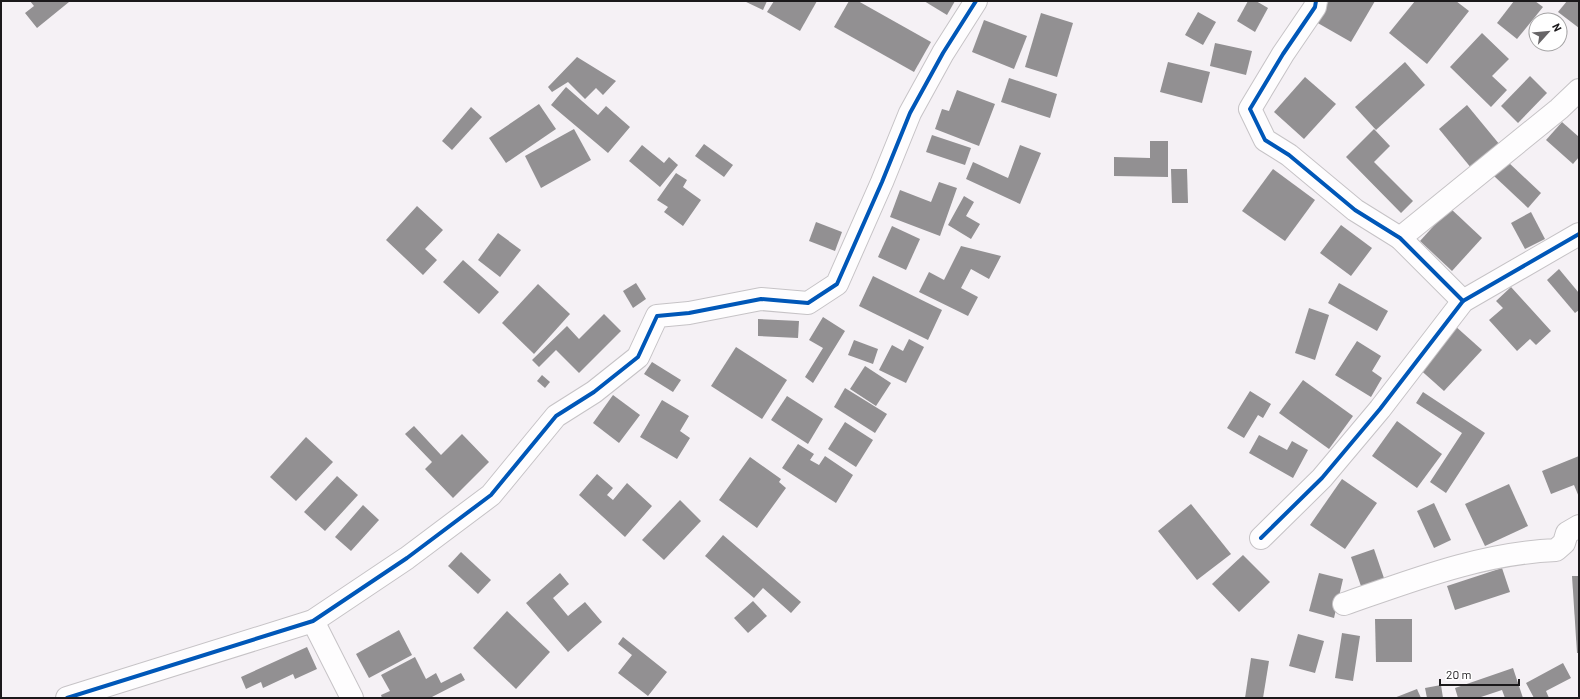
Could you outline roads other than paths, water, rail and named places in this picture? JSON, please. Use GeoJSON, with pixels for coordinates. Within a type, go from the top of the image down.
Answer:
{"type":"FeatureCollection","features":[{"type":"Feature","properties":{"kind":"street"},"geometry":{"type":"LineString","coordinates":[[67,698],[313,621],[407,558],[491,495],[556,416],[594,392],[638,357],[657,316],[689,313],[761,299],[808,303],[837,284],[882,182],[910,113],[943,53],[976,1]]}},
{"type":"Feature","properties":{"kind":"street"},"geometry":{"type":"LineString","coordinates":[[1316,1],[1315,7],[1283,54],[1250,109],[1265,140],[1289,155],[1355,210],[1400,238],[1463,301]]}},
{"type":"Feature","properties":{"kind":"street"},"geometry":{"type":"LineString","coordinates":[[1400,238],[1559,109],[1579,90]]}},
{"type":"Feature","properties":{"kind":"street"},"geometry":{"type":"LineString","coordinates":[[1261,538],[1322,478],[1380,409],[1463,301],[1579,234]]}},
{"type":"Feature","properties":{"kind":"street"},"geometry":{"type":"LineString","coordinates":[[1344,604],[1425,575],[1491,558],[1556,550],[1564,543],[1567,533],[1579,526]]}},
{"type":"Feature","properties":{"kind":"street"},"geometry":{"type":"LineString","coordinates":[[313,621],[352,698]]}}]}
